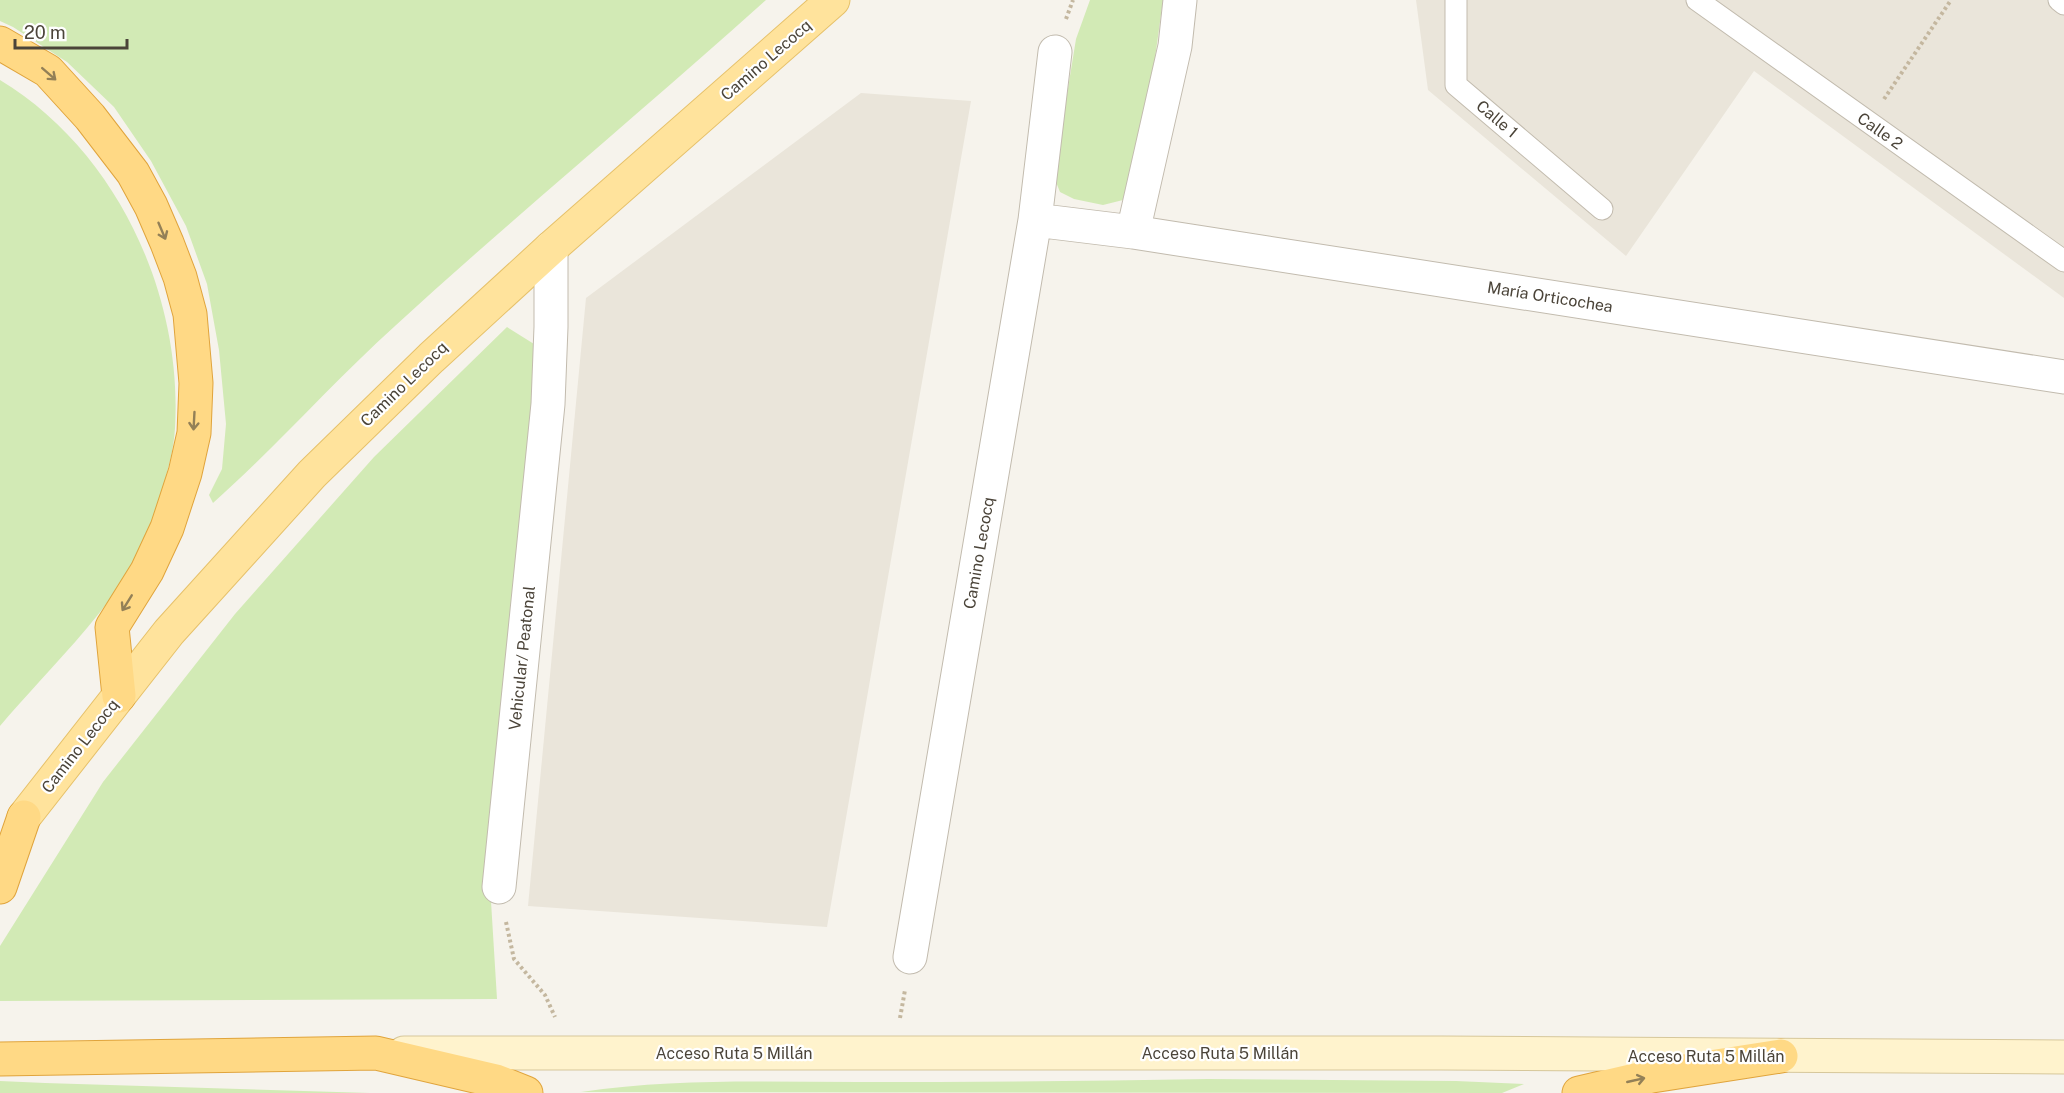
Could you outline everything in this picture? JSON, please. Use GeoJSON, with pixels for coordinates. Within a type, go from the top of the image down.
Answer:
{"type":"FeatureCollection","features":[{"type":"Feature","properties":{"kind":"highway"},"geometry":{"type":"LineString","coordinates":[[0,44],[48,72],[90,117],[133,173],[167,243],[180,277],[190,314],[196,383],[194,433],[185,473],[167,528],[147,571],[112,627],[119,696]]}},
{"type":"Feature","properties":{"kind":"highway"},"geometry":{"type":"LineString","coordinates":[[0,887],[12,824]]}},
{"type":"Feature","properties":{"kind":"highway"},"geometry":{"type":"LineString","coordinates":[[8,1059],[376,1053],[496,1081],[526,1093]]}},
{"type":"Feature","properties":{"kind":"highway"},"geometry":{"type":"LineString","coordinates":[[1579,1093],[1652,1076],[1780,1056]]}},
{"type":"Feature","properties":{"kind":"main road","name":"Camino Lecocq"},"geometry":{"type":"LineString","coordinates":[[12,824],[119,696],[169,632],[312,474],[431,358],[551,248],[833,0]]}},
{"type":"Feature","properties":{"kind":"main road","name":"Acceso Ruta 5 Millán"},"geometry":{"type":"LineString","coordinates":[[376,1053],[1441,1053],[2064,1057]]}},
{"type":"Feature","properties":{"kind":"street"},"geometry":{"type":"LineString","coordinates":[[1133,232],[1174,46],[1180,0]]}},
{"type":"Feature","properties":{"kind":"street","name":"Camino Lecocq"},"geometry":{"type":"LineString","coordinates":[[910,957],[1035,220],[1055,52]]}},
{"type":"Feature","properties":{"kind":"street","name":"María Orticochea"},"geometry":{"type":"LineString","coordinates":[[1035,220],[1133,232],[2064,377]]}},
{"type":"Feature","properties":{"kind":"street","name":"Vehicular/ Peatonal"},"geometry":{"type":"LineString","coordinates":[[499,887],[548,404],[551,248]]}},
{"type":"Feature","properties":{"kind":"lane","name":"Calle 1"},"geometry":{"type":"LineString","coordinates":[[1456,0],[1456,85],[1602,209]]}},
{"type":"Feature","properties":{"kind":"lane","name":"Calle 2"},"geometry":{"type":"LineString","coordinates":[[1697,0],[2064,261]]}},
{"type":"Feature","properties":{"kind":"lane"},"geometry":{"type":"LineString","coordinates":[[2059,0],[2064,4]]}},
{"type":"Feature","properties":{"kind":"path"},"geometry":{"type":"LineString","coordinates":[[1869,122],[1951,0]]}},
{"type":"Feature","properties":{"kind":"path"},"geometry":{"type":"LineString","coordinates":[[499,887],[514,959],[545,995],[556,1015],[550,1053]]}},
{"type":"Feature","properties":{"kind":"path"},"geometry":{"type":"LineString","coordinates":[[894,1053],[910,957]]}},
{"type":"Feature","properties":{"kind":"shaded area"},"geometry":{"type":"Polygon","coordinates":[[[1416,0],[2064,0],[2064,298],[1754,71],[1626,256],[1428,90],[1416,0]]]}},
{"type":"Feature","properties":{"kind":"shaded area"},"geometry":{"type":"Polygon","coordinates":[[[861,93],[971,101],[827,927],[528,906],[586,298],[861,93]]]}},
{"type":"Feature","properties":{"kind":"green space"},"geometry":{"type":"Polygon","coordinates":[[[0,0],[766,0],[395,326],[213,503],[209,495],[222,469],[226,424],[219,350],[207,284],[186,226],[151,161],[114,107],[67,62],[0,21],[0,0]]]}},
{"type":"Feature","properties":{"kind":"green space"},"geometry":{"type":"Polygon","coordinates":[[[1090,0],[1163,0],[1150,94],[1128,192],[1123,200],[1103,205],[1074,199],[1060,192],[1056,182],[1057,156],[1076,39],[1090,0]]]}},
{"type":"Feature","properties":{"kind":"green space"},"geometry":{"type":"Polygon","coordinates":[[[0,80],[41,110],[77,145],[108,186],[134,230],[154,277],[167,327],[175,377],[175,428],[157,510],[146,541],[136,560],[121,584],[87,628],[0,726],[0,80]]]}},
{"type":"Feature","properties":{"kind":"green space"},"geometry":{"type":"Polygon","coordinates":[[[507,327],[542,349],[490,885],[497,999],[0,1001],[0,946],[103,782],[235,614],[374,457],[507,327]]]}},
{"type":"Feature","properties":{"kind":"green space"},"geometry":{"type":"Polygon","coordinates":[[[1208,1079],[1456,1081],[1524,1084],[1502,1093],[581,1092],[650,1085],[720,1082],[1208,1079]]]}},
{"type":"Feature","properties":{"kind":"green space"},"geometry":{"type":"Polygon","coordinates":[[[0,1081],[45,1083],[370,1093],[0,1093],[0,1081]]]}}]}
